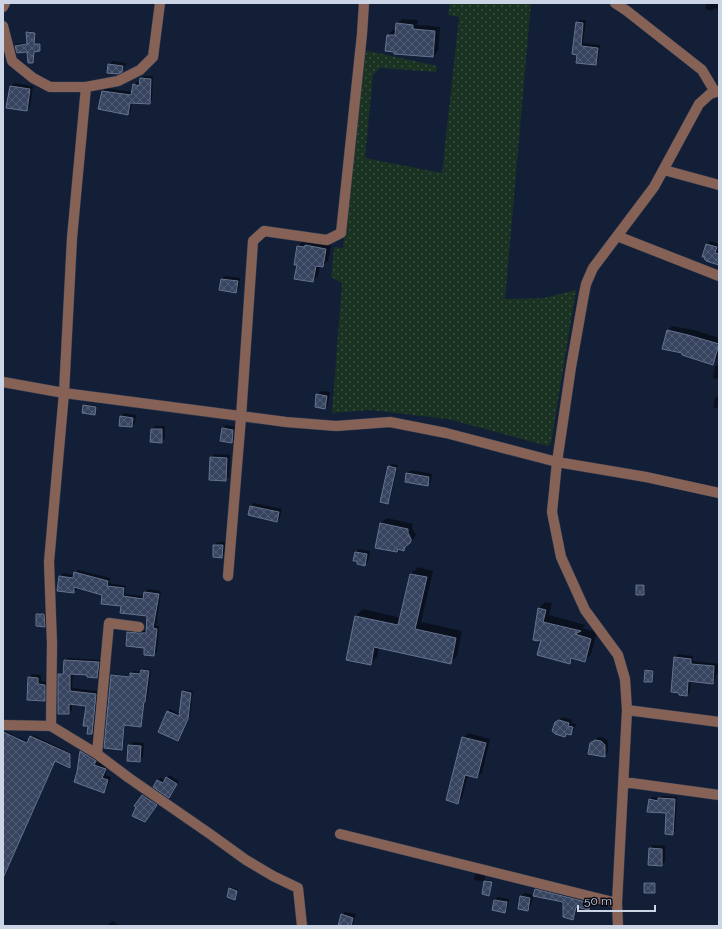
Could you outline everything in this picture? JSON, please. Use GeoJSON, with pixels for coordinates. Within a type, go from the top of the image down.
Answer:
{"type":"FeatureCollection","features":[{"type":"Feature","properties":{"kind":"street"},"geometry":{"type":"LineString","coordinates":[[3,26],[12,61],[33,78],[50,87],[86,87],[118,81],[140,70],[153,58],[160,3]]}},
{"type":"Feature","properties":{"kind":"street"},"geometry":{"type":"LineString","coordinates":[[228,576],[253,241],[264,231],[327,240],[341,233],[364,3]]}},
{"type":"Feature","properties":{"kind":"street"},"geometry":{"type":"LineString","coordinates":[[615,3],[702,70],[717,92],[706,97],[699,104],[654,188],[593,268],[586,284],[571,367],[557,462],[552,512],[561,558],[585,610],[618,655],[625,679],[627,710],[617,903],[618,926]]}},
{"type":"Feature","properties":{"kind":"street"},"geometry":{"type":"LineString","coordinates":[[51,726],[52,644],[49,562],[64,393],[72,238],[86,87]]}},
{"type":"Feature","properties":{"kind":"street"},"geometry":{"type":"LineString","coordinates":[[664,170],[719,185]]}},
{"type":"Feature","properties":{"kind":"street"},"geometry":{"type":"LineString","coordinates":[[617,236],[719,276]]}},
{"type":"Feature","properties":{"kind":"street"},"geometry":{"type":"LineString","coordinates":[[3,382],[64,393],[241,417],[336,426],[390,422],[446,433],[557,462],[646,477],[719,493]]}},
{"type":"Feature","properties":{"kind":"street"},"geometry":{"type":"LineString","coordinates":[[97,754],[109,623],[139,627]]}},
{"type":"Feature","properties":{"kind":"street"},"geometry":{"type":"LineString","coordinates":[[627,710],[719,722]]}},
{"type":"Feature","properties":{"kind":"street"},"geometry":{"type":"LineString","coordinates":[[3,725],[51,726],[97,754],[246,860],[273,876],[298,888],[302,926]]}},
{"type":"Feature","properties":{"kind":"street"},"geometry":{"type":"LineString","coordinates":[[624,782],[719,795]]}},
{"type":"Feature","properties":{"kind":"street"},"geometry":{"type":"LineString","coordinates":[[340,834],[617,903]]}},
{"type":"Feature","properties":{"kind":"green space"},"geometry":{"type":"Polygon","coordinates":[[[450,3],[531,3],[505,299],[544,298],[576,290],[551,443],[548,446],[448,419],[370,410],[332,413],[342,283],[331,277],[334,247],[343,248],[364,50],[437,66],[436,72],[380,68],[373,75],[365,158],[442,173],[459,17],[448,15],[450,3]]]}},
{"type":"Feature","properties":{"kind":"building"},"geometry":{"type":"Polygon","coordinates":[[[576,22],[583,23],[581,46],[598,48],[596,65],[576,63],[577,55],[572,54],[576,22]]]}},
{"type":"Feature","properties":{"kind":"building"},"geometry":{"type":"Polygon","coordinates":[[[396,23],[413,25],[413,29],[435,31],[433,57],[394,54],[394,52],[385,51],[387,35],[395,35],[396,23]]]}},
{"type":"Feature","properties":{"kind":"building"},"geometry":{"type":"Polygon","coordinates":[[[26,32],[35,33],[34,44],[40,44],[40,51],[34,52],[33,63],[28,63],[27,52],[17,53],[15,46],[27,44],[26,32]]]}},
{"type":"Feature","properties":{"kind":"building"},"geometry":{"type":"Polygon","coordinates":[[[108,64],[123,66],[122,72],[118,74],[107,73],[108,64]]]}},
{"type":"Feature","properties":{"kind":"building"},"geometry":{"type":"Polygon","coordinates":[[[140,78],[151,79],[150,104],[130,103],[128,115],[98,109],[102,91],[131,95],[133,84],[139,86],[140,78]]]}},
{"type":"Feature","properties":{"kind":"building"},"geometry":{"type":"Polygon","coordinates":[[[10,86],[30,89],[27,111],[6,108],[10,86]]]}},
{"type":"Feature","properties":{"kind":"building"},"geometry":{"type":"Polygon","coordinates":[[[706,244],[717,247],[715,253],[719,254],[719,265],[706,261],[704,259],[705,257],[702,257],[706,244]]]}},
{"type":"Feature","properties":{"kind":"building"},"geometry":{"type":"Polygon","coordinates":[[[305,245],[326,249],[323,267],[316,266],[313,282],[294,279],[297,265],[294,265],[297,246],[305,247],[305,245]]]}},
{"type":"Feature","properties":{"kind":"building"},"geometry":{"type":"Polygon","coordinates":[[[221,279],[238,281],[236,293],[219,290],[221,279]]]}},
{"type":"Feature","properties":{"kind":"building"},"geometry":{"type":"Polygon","coordinates":[[[667,330],[719,344],[713,365],[682,355],[682,353],[662,349],[667,330]]]}},
{"type":"Feature","properties":{"kind":"building"},"geometry":{"type":"Polygon","coordinates":[[[316,394],[327,396],[325,409],[315,407],[316,394]]]}},
{"type":"Feature","properties":{"kind":"building"},"geometry":{"type":"Polygon","coordinates":[[[83,405],[96,407],[95,415],[82,413],[83,405]]]}},
{"type":"Feature","properties":{"kind":"building"},"geometry":{"type":"Polygon","coordinates":[[[120,416],[133,418],[132,427],[119,426],[120,416]]]}},
{"type":"Feature","properties":{"kind":"building"},"geometry":{"type":"Polygon","coordinates":[[[222,428],[233,430],[232,443],[220,441],[222,428]]]}},
{"type":"Feature","properties":{"kind":"building"},"geometry":{"type":"Polygon","coordinates":[[[151,429],[162,429],[162,443],[150,442],[151,429]]]}},
{"type":"Feature","properties":{"kind":"building"},"geometry":{"type":"Polygon","coordinates":[[[210,457],[227,458],[226,481],[209,480],[210,457]]]}},
{"type":"Feature","properties":{"kind":"building"},"geometry":{"type":"Polygon","coordinates":[[[388,466],[396,468],[388,504],[380,502],[388,466]]]}},
{"type":"Feature","properties":{"kind":"building"},"geometry":{"type":"Polygon","coordinates":[[[406,473],[429,477],[428,486],[405,482],[406,473]]]}},
{"type":"Feature","properties":{"kind":"building"},"geometry":{"type":"Polygon","coordinates":[[[250,506],[279,512],[277,522],[248,515],[250,506]]]}},
{"type":"Feature","properties":{"kind":"building"},"geometry":{"type":"Polygon","coordinates":[[[380,523],[408,529],[411,541],[405,547],[404,551],[398,549],[397,552],[375,548],[380,523]]]}},
{"type":"Feature","properties":{"kind":"building"},"geometry":{"type":"Polygon","coordinates":[[[213,545],[223,545],[222,558],[213,557],[213,545]]]}},
{"type":"Feature","properties":{"kind":"building"},"geometry":{"type":"Polygon","coordinates":[[[355,552],[367,554],[365,566],[357,564],[357,561],[353,561],[355,552]]]}},
{"type":"Feature","properties":{"kind":"building"},"geometry":{"type":"Polygon","coordinates":[[[74,572],[108,581],[107,586],[124,588],[123,596],[143,599],[144,592],[159,594],[153,628],[157,629],[154,656],[144,655],[144,648],[126,646],[127,632],[146,633],[147,616],[120,613],[121,606],[101,604],[102,595],[74,587],[74,593],[57,591],[59,576],[73,578],[74,572]]]}},
{"type":"Feature","properties":{"kind":"building"},"geometry":{"type":"Polygon","coordinates":[[[410,574],[427,577],[415,629],[456,638],[451,664],[374,647],[371,665],[346,660],[355,616],[398,625],[410,574]]]}},
{"type":"Feature","properties":{"kind":"building"},"geometry":{"type":"Polygon","coordinates":[[[636,585],[644,585],[644,595],[636,595],[636,585]]]}},
{"type":"Feature","properties":{"kind":"building"},"geometry":{"type":"Polygon","coordinates":[[[538,608],[546,610],[543,622],[581,631],[575,634],[591,639],[585,662],[571,658],[570,664],[537,655],[541,640],[533,640],[538,608]]]}},
{"type":"Feature","properties":{"kind":"building"},"geometry":{"type":"Polygon","coordinates":[[[36,614],[44,614],[45,627],[36,626],[36,614]]]}},
{"type":"Feature","properties":{"kind":"building"},"geometry":{"type":"Polygon","coordinates":[[[674,657],[691,659],[691,664],[714,666],[713,684],[688,681],[687,696],[671,692],[674,657]]]}},
{"type":"Feature","properties":{"kind":"building"},"geometry":{"type":"Polygon","coordinates":[[[64,660],[99,662],[97,678],[87,677],[87,675],[70,674],[70,691],[96,694],[92,734],[87,734],[88,726],[83,726],[86,706],[69,704],[69,714],[58,714],[58,674],[63,674],[64,660]]]}},
{"type":"Feature","properties":{"kind":"building"},"geometry":{"type":"Polygon","coordinates":[[[141,670],[149,671],[141,727],[124,725],[122,750],[104,748],[111,675],[130,677],[130,673],[140,674],[141,670]]]}},
{"type":"Feature","properties":{"kind":"building"},"geometry":{"type":"Polygon","coordinates":[[[645,670],[653,671],[652,682],[644,682],[645,670]]]}},
{"type":"Feature","properties":{"kind":"building"},"geometry":{"type":"Polygon","coordinates":[[[28,677],[38,678],[38,684],[45,685],[45,701],[27,700],[28,677]]]}},
{"type":"Feature","properties":{"kind":"building"},"geometry":{"type":"Polygon","coordinates":[[[182,691],[191,693],[188,719],[178,741],[158,732],[167,711],[179,716],[182,691]]]}},
{"type":"Feature","properties":{"kind":"building"},"geometry":{"type":"Polygon","coordinates":[[[559,720],[569,723],[568,726],[573,727],[571,735],[566,734],[565,737],[555,734],[552,731],[555,722],[559,720]]]}},
{"type":"Feature","properties":{"kind":"building"},"geometry":{"type":"Polygon","coordinates":[[[3,732],[27,743],[30,736],[70,754],[70,768],[55,761],[3,878],[3,732]]]}},
{"type":"Feature","properties":{"kind":"building"},"geometry":{"type":"Polygon","coordinates":[[[462,737],[486,743],[477,778],[465,775],[458,804],[446,800],[462,737]]]}},
{"type":"Feature","properties":{"kind":"building"},"geometry":{"type":"Polygon","coordinates":[[[595,740],[601,741],[605,745],[605,757],[588,754],[590,743],[595,740]]]}},
{"type":"Feature","properties":{"kind":"building"},"geometry":{"type":"Polygon","coordinates":[[[128,745],[141,746],[140,762],[127,761],[128,745]]]}},
{"type":"Feature","properties":{"kind":"building"},"geometry":{"type":"Polygon","coordinates":[[[80,751],[96,761],[94,765],[106,769],[102,778],[108,780],[104,793],[74,782],[80,751]]]}},
{"type":"Feature","properties":{"kind":"building"},"geometry":{"type":"Polygon","coordinates":[[[166,777],[177,784],[169,798],[153,787],[157,780],[163,783],[166,777]]]}},
{"type":"Feature","properties":{"kind":"building"},"geometry":{"type":"Polygon","coordinates":[[[142,795],[157,805],[145,822],[132,816],[136,807],[134,806],[142,795]]]}},
{"type":"Feature","properties":{"kind":"building"},"geometry":{"type":"Polygon","coordinates":[[[658,798],[675,799],[673,835],[665,834],[666,813],[647,812],[649,799],[658,801],[658,798]]]}},
{"type":"Feature","properties":{"kind":"building"},"geometry":{"type":"Polygon","coordinates":[[[649,848],[662,849],[662,866],[648,865],[649,848]]]}},
{"type":"Feature","properties":{"kind":"building"},"geometry":{"type":"Polygon","coordinates":[[[484,881],[492,882],[489,896],[482,894],[484,881]]]}},
{"type":"Feature","properties":{"kind":"building"},"geometry":{"type":"Polygon","coordinates":[[[644,883],[655,883],[655,893],[644,893],[644,883]]]}},
{"type":"Feature","properties":{"kind":"building"},"geometry":{"type":"Polygon","coordinates":[[[229,888],[237,891],[235,900],[227,897],[229,888]]]}},
{"type":"Feature","properties":{"kind":"building"},"geometry":{"type":"Polygon","coordinates":[[[535,889],[590,903],[589,910],[576,907],[573,920],[563,917],[563,902],[533,896],[535,889]]]}},
{"type":"Feature","properties":{"kind":"building"},"geometry":{"type":"Polygon","coordinates":[[[520,896],[530,898],[528,911],[518,909],[520,896]]]}},
{"type":"Feature","properties":{"kind":"building"},"geometry":{"type":"Polygon","coordinates":[[[494,900],[507,902],[505,913],[492,910],[494,900]]]}},
{"type":"Feature","properties":{"kind":"building"},"geometry":{"type":"Polygon","coordinates":[[[341,914],[353,918],[351,926],[338,926],[341,914]]]}}]}
